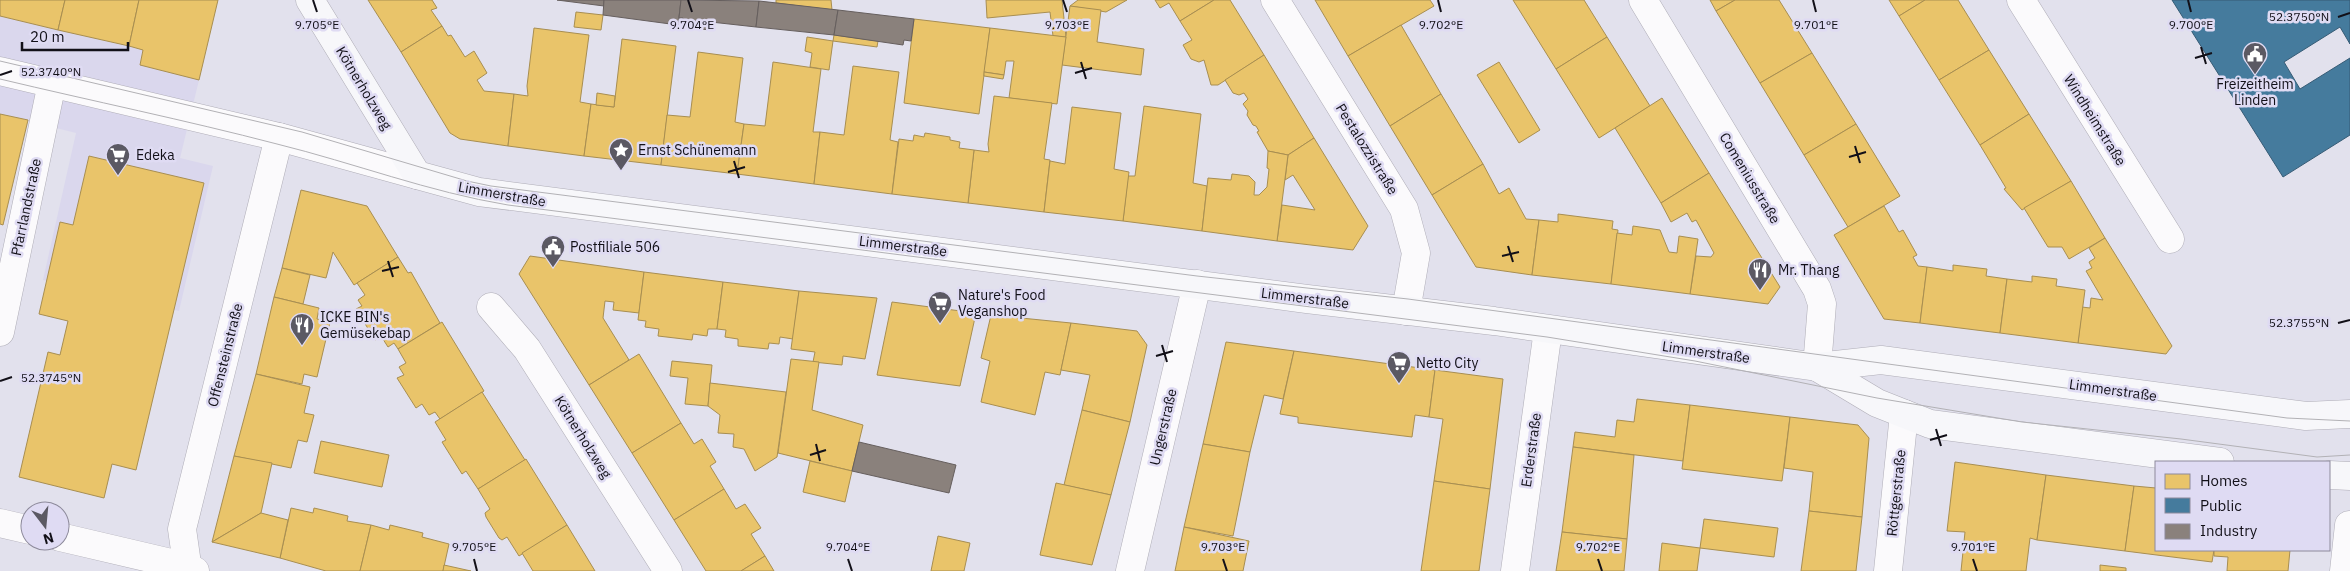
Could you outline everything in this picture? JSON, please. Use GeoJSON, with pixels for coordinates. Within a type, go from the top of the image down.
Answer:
{"type":"FeatureCollection","features":[{"type":"Feature","properties":{"kind":"street","name":"Kötnerholzweg"},"geometry":{"type":"LineString","coordinates":[[310,0],[417,175]]}},
{"type":"Feature","properties":{"kind":"street","name":"Pestalozzistraße"},"geometry":{"type":"LineString","coordinates":[[1275,0],[1404,209],[1416,253],[1406,311]]}},
{"type":"Feature","properties":{"kind":"street","name":"Comeniusstraße"},"geometry":{"type":"LineString","coordinates":[[1643,0],[1817,289],[1822,304],[1817,367]]}},
{"type":"Feature","properties":{"kind":"street","name":"Windheimstraße"},"geometry":{"type":"LineString","coordinates":[[2021,0],[2170,239]]}},
{"type":"Feature","properties":{"kind":"street","name":"Limmerstraße"},"geometry":{"type":"LineString","coordinates":[[0,71],[289,139],[479,192],[511,197],[1494,321],[1817,367],[1882,360],[2306,416],[2350,414]]}},
{"type":"Feature","properties":{"kind":"street","name":"Pfarrlandstraße"},"geometry":{"type":"LineString","coordinates":[[0,332],[52,83]]}},
{"type":"Feature","properties":{"kind":"street","name":"Offensteinstraße"},"geometry":{"type":"LineString","coordinates":[[190,570],[182,529],[263,201],[289,139]]}},
{"type":"Feature","properties":{"kind":"street","name":"Ungerstraße"},"geometry":{"type":"LineString","coordinates":[[1130,571],[1197,284]]}},
{"type":"Feature","properties":{"kind":"street","name":"Kötnerholzweg"},"geometry":{"type":"LineString","coordinates":[[491,308],[526,349],[668,571]]}},
{"type":"Feature","properties":{"kind":"street","name":"Erderstraße"},"geometry":{"type":"LineString","coordinates":[[1515,571],[1548,330]]}},
{"type":"Feature","properties":{"kind":"street","name":"Limmerstraße"},"geometry":{"type":"LineString","coordinates":[[1817,367],[1877,403],[1930,424],[2212,461]]}},
{"type":"Feature","properties":{"kind":"street","name":"Röttgerstraße"},"geometry":{"type":"LineString","coordinates":[[1888,571],[1904,414]]}},
{"type":"Feature","properties":{"kind":"street"},"geometry":{"type":"LineString","coordinates":[[2330,475],[2350,476]]}},
{"type":"Feature","properties":{"kind":"street"},"geometry":{"type":"LineString","coordinates":[[0,523],[20,528]]}},
{"type":"Feature","properties":{"kind":"street"},"geometry":{"type":"LineString","coordinates":[[2344,571],[2349,525]]}},
{"type":"Feature","properties":{"kind":"street"},"geometry":{"type":"LineString","coordinates":[[70,540],[190,570]]}},
{"type":"Feature","properties":{"kind":"shaded area"},"geometry":{"type":"Polygon","coordinates":[[[0,16],[143,50],[140,65],[199,80],[180,158],[213,166],[179,311],[43,280],[76,133],[0,114],[0,16]]]}},
{"type":"Feature","properties":{"kind":"building: Homes"},"geometry":{"type":"Polygon","coordinates":[[[0,0],[65,0],[58,30],[0,16],[0,0]]]}},
{"type":"Feature","properties":{"kind":"building: Homes"},"geometry":{"type":"Polygon","coordinates":[[[65,0],[139,0],[129,46],[58,30],[65,0]]]}},
{"type":"Feature","properties":{"kind":"building: Homes"},"geometry":{"type":"Polygon","coordinates":[[[139,0],[218,0],[199,80],[140,65],[143,50],[129,46],[139,0]]]}},
{"type":"Feature","properties":{"kind":"building: Homes"},"geometry":{"type":"Polygon","coordinates":[[[368,0],[432,0],[437,8],[431,10],[442,26],[401,52],[368,0]]]}},
{"type":"Feature","properties":{"kind":"building: Homes"},"geometry":{"type":"Polygon","coordinates":[[[776,0],[831,0],[832,10],[776,3],[776,0]]]}},
{"type":"Feature","properties":{"kind":"building: Homes"},"geometry":{"type":"Polygon","coordinates":[[[986,0],[1062,0],[1066,37],[1053,36],[1050,12],[987,18],[986,0]]]}},
{"type":"Feature","properties":{"kind":"building: Homes"},"geometry":{"type":"Polygon","coordinates":[[[1078,0],[1127,0],[1106,12],[1070,6],[1078,0]]]}},
{"type":"Feature","properties":{"kind":"building: Homes"},"geometry":{"type":"Polygon","coordinates":[[[1155,0],[1214,0],[1180,21],[1169,3],[1160,8],[1155,0]]]}},
{"type":"Feature","properties":{"kind":"building: Homes"},"geometry":{"type":"Polygon","coordinates":[[[1214,0],[1230,0],[1264,55],[1218,85],[1211,85],[1204,60],[1199,62],[1191,59],[1183,45],[1192,40],[1180,21],[1214,0]]]}},
{"type":"Feature","properties":{"kind":"building: Homes"},"geometry":{"type":"Polygon","coordinates":[[[1315,0],[1430,0],[1434,6],[1348,56],[1315,0]]]}},
{"type":"Feature","properties":{"kind":"building: Homes"},"geometry":{"type":"Polygon","coordinates":[[[1513,0],[1584,0],[1607,37],[1556,69],[1513,0]]]}},
{"type":"Feature","properties":{"kind":"building: Homes"},"geometry":{"type":"Polygon","coordinates":[[[1710,0],[1735,0],[1716,11],[1710,0]]]}},
{"type":"Feature","properties":{"kind":"building: Homes"},"geometry":{"type":"Polygon","coordinates":[[[1735,0],[1779,0],[1812,53],[1760,83],[1716,11],[1735,0]]]}},
{"type":"Feature","properties":{"kind":"building: Homes"},"geometry":{"type":"Polygon","coordinates":[[[1889,0],[1925,0],[1899,16],[1889,0]]]}},
{"type":"Feature","properties":{"kind":"building: Homes"},"geometry":{"type":"Polygon","coordinates":[[[1925,0],[1958,0],[1989,50],[1939,80],[1899,16],[1925,0]]]}},
{"type":"Feature","properties":{"kind":"building: Homes"},"geometry":{"type":"Polygon","coordinates":[[[1070,6],[1101,10],[1097,42],[1144,49],[1141,75],[1062,65],[1070,6]]]}},
{"type":"Feature","properties":{"kind":"building: Homes"},"geometry":{"type":"Polygon","coordinates":[[[576,12],[603,15],[601,30],[574,27],[576,12]]]}},
{"type":"Feature","properties":{"kind":"building: Homes"},"geometry":{"type":"Polygon","coordinates":[[[914,19],[990,28],[979,114],[904,103],[914,19]]]}},
{"type":"Feature","properties":{"kind":"building: Homes"},"geometry":{"type":"Polygon","coordinates":[[[1401,25],[1441,94],[1390,126],[1348,56],[1401,25]]]}},
{"type":"Feature","properties":{"kind":"building: Homes"},"geometry":{"type":"Polygon","coordinates":[[[442,26],[448,36],[451,35],[465,57],[474,51],[487,73],[477,80],[484,91],[514,94],[508,146],[460,139],[450,133],[401,52],[442,26]]]}},
{"type":"Feature","properties":{"kind":"building: Homes"},"geometry":{"type":"Polygon","coordinates":[[[534,28],[589,35],[580,102],[591,104],[584,156],[508,146],[514,94],[528,96],[527,86],[534,28]]]}},
{"type":"Feature","properties":{"kind":"building: Homes"},"geometry":{"type":"Polygon","coordinates":[[[990,28],[1066,37],[1057,104],[1009,98],[1014,61],[1006,61],[1004,75],[984,72],[990,28]]]}},
{"type":"Feature","properties":{"kind":"building: Homes"},"geometry":{"type":"Polygon","coordinates":[[[834,35],[878,41],[877,47],[833,41],[834,35]]]}},
{"type":"Feature","properties":{"kind":"building: Homes"},"geometry":{"type":"Polygon","coordinates":[[[807,37],[833,41],[829,70],[810,67],[812,53],[805,51],[807,37]]]}},
{"type":"Feature","properties":{"kind":"building: Homes"},"geometry":{"type":"Polygon","coordinates":[[[1607,37],[1650,106],[1599,138],[1556,69],[1607,37]]]}},
{"type":"Feature","properties":{"kind":"building: Homes"},"geometry":{"type":"Polygon","coordinates":[[[622,39],[676,46],[661,165],[584,156],[591,104],[614,107],[622,39]]]}},
{"type":"Feature","properties":{"kind":"building: Homes"},"geometry":{"type":"Polygon","coordinates":[[[1989,50],[2029,114],[1980,145],[1939,80],[1989,50]]]}},
{"type":"Feature","properties":{"kind":"building: Homes"},"geometry":{"type":"Polygon","coordinates":[[[698,52],[743,58],[735,122],[744,124],[737,174],[661,165],[667,115],[690,117],[698,52]]]}},
{"type":"Feature","properties":{"kind":"building: Homes"},"geometry":{"type":"Polygon","coordinates":[[[1812,53],[1856,124],[1804,155],[1760,83],[1812,53]]]}},
{"type":"Feature","properties":{"kind":"building: Homes"},"geometry":{"type":"Polygon","coordinates":[[[1264,55],[1314,138],[1288,155],[1268,151],[1257,132],[1259,131],[1247,115],[1248,111],[1243,104],[1248,99],[1244,93],[1239,95],[1233,93],[1225,80],[1264,55]]]}},
{"type":"Feature","properties":{"kind":"building: Homes"},"geometry":{"type":"Polygon","coordinates":[[[773,62],[821,69],[813,132],[820,132],[814,184],[737,174],[744,124],[765,126],[773,62]]]}},
{"type":"Feature","properties":{"kind":"building: Homes"},"geometry":{"type":"Polygon","coordinates":[[[1499,62],[1540,130],[1519,143],[1477,75],[1499,62]]]}},
{"type":"Feature","properties":{"kind":"building: Homes"},"geometry":{"type":"Polygon","coordinates":[[[853,66],[899,72],[890,140],[898,142],[892,194],[814,184],[820,132],[844,135],[853,66]]]}},
{"type":"Feature","properties":{"kind":"building: Homes"},"geometry":{"type":"Polygon","coordinates":[[[984,72],[1004,75],[1003,79],[984,76],[984,72]]]}},
{"type":"Feature","properties":{"kind":"building: Homes"},"geometry":{"type":"Polygon","coordinates":[[[597,93],[615,96],[614,107],[596,105],[597,93]]]}},
{"type":"Feature","properties":{"kind":"building: Homes"},"geometry":{"type":"Polygon","coordinates":[[[1441,94],[1483,164],[1432,195],[1390,126],[1441,94]]]}},
{"type":"Feature","properties":{"kind":"building: Homes"},"geometry":{"type":"Polygon","coordinates":[[[994,96],[1052,103],[1044,159],[1050,160],[1044,212],[968,203],[974,150],[989,152],[988,144],[994,96]]]}},
{"type":"Feature","properties":{"kind":"building: Homes"},"geometry":{"type":"Polygon","coordinates":[[[1662,98],[1709,173],[1661,203],[1615,128],[1662,98]]]}},
{"type":"Feature","properties":{"kind":"building: Homes"},"geometry":{"type":"Polygon","coordinates":[[[1144,106],[1201,114],[1193,183],[1207,186],[1202,231],[1123,221],[1128,176],[1135,176],[1144,106]]]}},
{"type":"Feature","properties":{"kind":"building: Homes"},"geometry":{"type":"Polygon","coordinates":[[[1072,107],[1121,113],[1114,169],[1129,172],[1123,221],[1044,212],[1050,161],[1065,164],[1072,107]]]}},
{"type":"Feature","properties":{"kind":"building: Homes"},"geometry":{"type":"Polygon","coordinates":[[[0,114],[28,120],[3,225],[0,224],[0,114]]]}},
{"type":"Feature","properties":{"kind":"building: Homes"},"geometry":{"type":"Polygon","coordinates":[[[2029,114],[2071,181],[2022,210],[2004,189],[2006,188],[1980,145],[2029,114]]]}},
{"type":"Feature","properties":{"kind":"building: Homes"},"geometry":{"type":"Polygon","coordinates":[[[1856,124],[1900,196],[1848,227],[1804,155],[1856,124]]]}},
{"type":"Feature","properties":{"kind":"building: Homes"},"geometry":{"type":"Polygon","coordinates":[[[925,133],[950,137],[950,140],[960,142],[959,148],[974,150],[968,203],[892,194],[899,139],[913,141],[914,135],[924,137],[925,133]]]}},
{"type":"Feature","properties":{"kind":"building: Homes"},"geometry":{"type":"Polygon","coordinates":[[[1314,138],[1368,226],[1353,250],[1277,241],[1282,205],[1315,210],[1293,175],[1285,180],[1288,155],[1314,138]]]}},
{"type":"Feature","properties":{"kind":"building: Homes"},"geometry":{"type":"Polygon","coordinates":[[[1268,151],[1288,155],[1277,241],[1202,231],[1208,178],[1231,180],[1232,174],[1249,176],[1255,182],[1254,195],[1259,195],[1267,187],[1268,151]]]}},
{"type":"Feature","properties":{"kind":"building: Homes"},"geometry":{"type":"Polygon","coordinates":[[[89,156],[204,183],[136,470],[112,464],[104,498],[19,477],[48,352],[60,355],[68,321],[39,314],[60,222],[73,225],[89,156]]]}},
{"type":"Feature","properties":{"kind":"building: Homes"},"geometry":{"type":"Polygon","coordinates":[[[1483,164],[1499,194],[1509,188],[1526,219],[1539,220],[1532,275],[1476,267],[1432,195],[1483,164]]]}},
{"type":"Feature","properties":{"kind":"building: Homes"},"geometry":{"type":"Polygon","coordinates":[[[1709,173],[1780,287],[1768,304],[1690,294],[1696,256],[1711,257],[1714,253],[1696,220],[1692,222],[1687,213],[1671,222],[1661,203],[1709,173]]]}},
{"type":"Feature","properties":{"kind":"building: Homes"},"geometry":{"type":"Polygon","coordinates":[[[2071,181],[2105,238],[2069,259],[2062,247],[2048,247],[2024,208],[2071,181]]]}},
{"type":"Feature","properties":{"kind":"building: Homes"},"geometry":{"type":"Polygon","coordinates":[[[301,190],[367,206],[398,257],[354,285],[333,252],[326,278],[282,268],[301,190]]]}},
{"type":"Feature","properties":{"kind":"building: Homes"},"geometry":{"type":"Polygon","coordinates":[[[1884,206],[1899,232],[1903,230],[1917,255],[1913,257],[1918,266],[1927,267],[1920,323],[1884,319],[1834,235],[1884,206]]]}},
{"type":"Feature","properties":{"kind":"building: Homes"},"geometry":{"type":"Polygon","coordinates":[[[1558,214],[1613,221],[1612,229],[1618,230],[1611,284],[1532,275],[1539,220],[1558,222],[1558,214]]]}},
{"type":"Feature","properties":{"kind":"building: Homes"},"geometry":{"type":"Polygon","coordinates":[[[1633,226],[1660,230],[1669,252],[1677,253],[1679,236],[1698,239],[1690,294],[1611,284],[1617,233],[1632,235],[1633,226]]]}},
{"type":"Feature","properties":{"kind":"building: Homes"},"geometry":{"type":"Polygon","coordinates":[[[2105,238],[2172,346],[2166,354],[2078,343],[2082,307],[2090,308],[2091,298],[2103,300],[2086,271],[2092,268],[2089,262],[2095,258],[2089,248],[2105,238]]]}},
{"type":"Feature","properties":{"kind":"building: Homes"},"geometry":{"type":"Polygon","coordinates":[[[530,256],[644,272],[639,313],[613,310],[614,302],[605,301],[603,318],[629,360],[589,385],[519,274],[530,256]]]}},
{"type":"Feature","properties":{"kind":"building: Homes"},"geometry":{"type":"Polygon","coordinates":[[[398,257],[408,273],[411,272],[440,323],[398,349],[394,343],[388,347],[381,336],[375,340],[356,309],[362,306],[358,300],[365,295],[357,283],[398,257]]]}},
{"type":"Feature","properties":{"kind":"building: Homes"},"geometry":{"type":"Polygon","coordinates":[[[1953,265],[1987,269],[1986,276],[2007,279],[2000,333],[1920,323],[1927,267],[1953,271],[1953,265]]]}},
{"type":"Feature","properties":{"kind":"building: Homes"},"geometry":{"type":"Polygon","coordinates":[[[282,268],[310,275],[303,304],[274,297],[282,268]]]}},
{"type":"Feature","properties":{"kind":"building: Homes"},"geometry":{"type":"Polygon","coordinates":[[[644,272],[723,282],[717,329],[708,329],[707,336],[693,334],[692,340],[658,336],[659,329],[645,327],[646,321],[638,320],[644,272]]]}},
{"type":"Feature","properties":{"kind":"building: Homes"},"geometry":{"type":"Polygon","coordinates":[[[2032,276],[2057,279],[2056,286],[2085,290],[2078,343],[2000,333],[2007,279],[2032,282],[2032,276]]]}},
{"type":"Feature","properties":{"kind":"building: Homes"},"geometry":{"type":"Polygon","coordinates":[[[723,282],[799,291],[793,339],[780,337],[779,344],[769,343],[768,349],[738,346],[738,339],[725,337],[726,330],[717,329],[723,282]]]}},
{"type":"Feature","properties":{"kind":"building: Homes"},"geometry":{"type":"Polygon","coordinates":[[[799,291],[877,298],[865,359],[843,356],[842,365],[813,362],[815,352],[791,349],[799,291]]]}},
{"type":"Feature","properties":{"kind":"building: Homes"},"geometry":{"type":"Polygon","coordinates":[[[274,297],[319,308],[317,319],[330,322],[317,377],[304,374],[302,384],[256,374],[274,297]]]}},
{"type":"Feature","properties":{"kind":"building: Homes"},"geometry":{"type":"Polygon","coordinates":[[[892,302],[976,313],[960,386],[877,375],[892,302]]]}},
{"type":"Feature","properties":{"kind":"building: Homes"},"geometry":{"type":"Polygon","coordinates":[[[991,315],[1071,323],[1060,375],[1045,372],[1035,415],[981,402],[990,361],[981,358],[991,315]]]}},
{"type":"Feature","properties":{"kind":"building: Homes"},"geometry":{"type":"Polygon","coordinates":[[[442,322],[484,391],[440,419],[435,412],[429,415],[422,404],[416,408],[397,378],[404,375],[399,367],[406,363],[398,349],[442,322]]]}},
{"type":"Feature","properties":{"kind":"building: Homes"},"geometry":{"type":"Polygon","coordinates":[[[1071,323],[1137,331],[1147,345],[1130,422],[1082,410],[1090,375],[1061,370],[1071,323]]]}},
{"type":"Feature","properties":{"kind":"building: Homes"},"geometry":{"type":"Polygon","coordinates":[[[1226,342],[1294,351],[1283,399],[1264,395],[1250,452],[1203,444],[1226,342]]]}},
{"type":"Feature","properties":{"kind":"building: Homes"},"geometry":{"type":"Polygon","coordinates":[[[1294,351],[1435,370],[1429,417],[1415,415],[1412,437],[1298,423],[1298,417],[1280,414],[1294,351]]]}},
{"type":"Feature","properties":{"kind":"building: Homes"},"geometry":{"type":"Polygon","coordinates":[[[639,354],[681,423],[632,453],[589,385],[639,354]]]}},
{"type":"Feature","properties":{"kind":"building: Homes"},"geometry":{"type":"Polygon","coordinates":[[[791,359],[819,362],[812,410],[863,425],[852,471],[778,453],[791,359]]]}},
{"type":"Feature","properties":{"kind":"building: Homes"},"geometry":{"type":"Polygon","coordinates":[[[672,361],[712,365],[708,406],[685,404],[688,378],[670,376],[672,361]]]}},
{"type":"Feature","properties":{"kind":"building: Homes"},"geometry":{"type":"Polygon","coordinates":[[[1435,370],[1503,379],[1490,489],[1434,481],[1443,419],[1429,417],[1435,370]]]}},
{"type":"Feature","properties":{"kind":"building: Homes"},"geometry":{"type":"Polygon","coordinates":[[[256,374],[310,387],[304,413],[314,415],[307,442],[298,440],[291,468],[234,456],[256,374]]]}},
{"type":"Feature","properties":{"kind":"building: Homes"},"geometry":{"type":"Polygon","coordinates":[[[710,383],[786,392],[777,457],[755,471],[744,449],[733,447],[734,434],[718,433],[720,415],[708,406],[710,383]]]}},
{"type":"Feature","properties":{"kind":"building: Homes"},"geometry":{"type":"Polygon","coordinates":[[[482,392],[525,460],[478,489],[466,471],[462,474],[442,442],[446,440],[435,422],[482,392]]]}},
{"type":"Feature","properties":{"kind":"building: Homes"},"geometry":{"type":"Polygon","coordinates":[[[1637,399],[1690,405],[1683,461],[1573,447],[1575,432],[1615,437],[1617,420],[1634,422],[1637,399]]]}},
{"type":"Feature","properties":{"kind":"building: Homes"},"geometry":{"type":"Polygon","coordinates":[[[1690,405],[1790,417],[1782,481],[1682,469],[1690,405]]]}},
{"type":"Feature","properties":{"kind":"building: Homes"},"geometry":{"type":"Polygon","coordinates":[[[1082,410],[1130,422],[1111,495],[1064,485],[1082,410]]]}},
{"type":"Feature","properties":{"kind":"building: Homes"},"geometry":{"type":"Polygon","coordinates":[[[1790,417],[1858,425],[1869,438],[1862,517],[1809,511],[1813,472],[1784,468],[1790,417]]]}},
{"type":"Feature","properties":{"kind":"building: Homes"},"geometry":{"type":"Polygon","coordinates":[[[681,423],[694,444],[702,439],[716,462],[710,466],[724,489],[674,520],[632,453],[681,423]]]}},
{"type":"Feature","properties":{"kind":"building: Homes"},"geometry":{"type":"Polygon","coordinates":[[[321,441],[389,455],[382,487],[314,473],[321,441]]]}},
{"type":"Feature","properties":{"kind":"building: Homes"},"geometry":{"type":"Polygon","coordinates":[[[1203,444],[1250,452],[1233,536],[1184,527],[1203,444]]]}},
{"type":"Feature","properties":{"kind":"building: Homes"},"geometry":{"type":"Polygon","coordinates":[[[1573,447],[1634,455],[1627,539],[1562,532],[1573,447]]]}},
{"type":"Feature","properties":{"kind":"building: Homes"},"geometry":{"type":"Polygon","coordinates":[[[234,456],[272,463],[261,513],[212,542],[234,456]]]}},
{"type":"Feature","properties":{"kind":"building: Homes"},"geometry":{"type":"Polygon","coordinates":[[[526,459],[567,525],[519,556],[507,537],[502,540],[499,538],[486,517],[485,513],[490,509],[478,489],[526,459]]]}},
{"type":"Feature","properties":{"kind":"building: Homes"},"geometry":{"type":"Polygon","coordinates":[[[810,461],[852,471],[845,502],[803,492],[810,461]]]}},
{"type":"Feature","properties":{"kind":"building: Homes"},"geometry":{"type":"Polygon","coordinates":[[[1955,462],[2046,475],[2037,540],[2030,538],[2026,571],[1961,571],[1965,532],[1947,531],[1955,462]]]}},
{"type":"Feature","properties":{"kind":"building: Homes"},"geometry":{"type":"Polygon","coordinates":[[[2046,475],[2134,486],[2125,551],[2037,540],[2046,475]]]}},
{"type":"Feature","properties":{"kind":"building: Homes"},"geometry":{"type":"Polygon","coordinates":[[[1434,481],[1490,489],[1479,571],[1421,571],[1434,481]]]}},
{"type":"Feature","properties":{"kind":"building: Homes"},"geometry":{"type":"Polygon","coordinates":[[[1056,483],[1111,495],[1092,565],[1040,555],[1056,483]]]}},
{"type":"Feature","properties":{"kind":"building: Homes"},"geometry":{"type":"Polygon","coordinates":[[[2134,486],[2155,488],[2155,551],[2214,551],[2212,562],[2125,551],[2134,486]]]}},
{"type":"Feature","properties":{"kind":"building: Homes"},"geometry":{"type":"Polygon","coordinates":[[[724,489],[736,509],[745,504],[761,528],[751,534],[765,556],[741,571],[706,571],[674,520],[724,489]]]}},
{"type":"Feature","properties":{"kind":"building: Homes"},"geometry":{"type":"Polygon","coordinates":[[[291,508],[313,513],[314,508],[348,516],[347,521],[371,525],[360,571],[326,571],[280,558],[291,508]]]}},
{"type":"Feature","properties":{"kind":"building: Homes"},"geometry":{"type":"Polygon","coordinates":[[[1809,511],[1862,517],[1856,571],[1801,571],[1809,511]]]}},
{"type":"Feature","properties":{"kind":"building: Homes"},"geometry":{"type":"Polygon","coordinates":[[[261,513],[288,520],[280,558],[212,542],[261,513]]]}},
{"type":"Feature","properties":{"kind":"building: Homes"},"geometry":{"type":"Polygon","coordinates":[[[1704,519],[1778,528],[1774,557],[1700,548],[1704,519]]]}},
{"type":"Feature","properties":{"kind":"building: Homes"},"geometry":{"type":"Polygon","coordinates":[[[371,525],[389,530],[390,525],[423,533],[422,537],[449,544],[443,571],[360,571],[371,525]]]}},
{"type":"Feature","properties":{"kind":"building: Homes"},"geometry":{"type":"Polygon","coordinates":[[[567,525],[595,571],[533,571],[522,553],[567,525]]]}},
{"type":"Feature","properties":{"kind":"building: Homes"},"geometry":{"type":"Polygon","coordinates":[[[1184,527],[1249,541],[1243,571],[1175,571],[1184,527]]]}},
{"type":"Feature","properties":{"kind":"building: Homes"},"geometry":{"type":"Polygon","coordinates":[[[1562,532],[1627,539],[1624,571],[1556,571],[1562,532]]]}},
{"type":"Feature","properties":{"kind":"building: Homes"},"geometry":{"type":"Polygon","coordinates":[[[938,536],[970,543],[964,571],[931,571],[938,536]]]}},
{"type":"Feature","properties":{"kind":"building: Homes"},"geometry":{"type":"Polygon","coordinates":[[[1662,543],[1700,548],[1697,571],[1659,571],[1662,543]]]}},
{"type":"Feature","properties":{"kind":"building: Homes"},"geometry":{"type":"Polygon","coordinates":[[[2214,551],[2290,551],[2288,571],[2227,571],[2228,557],[2214,556],[2214,551]]]}},
{"type":"Feature","properties":{"kind":"building: Homes"},"geometry":{"type":"Polygon","coordinates":[[[765,556],[774,571],[741,571],[765,556]]]}},
{"type":"Feature","properties":{"kind":"building: Homes"},"geometry":{"type":"Polygon","coordinates":[[[444,565],[471,571],[443,571],[444,565]]]}},
{"type":"Feature","properties":{"kind":"building: Homes"},"geometry":{"type":"Polygon","coordinates":[[[2100,565],[2126,568],[2126,571],[2100,571],[2100,565]]]}},
{"type":"Feature","properties":{"kind":"building: Public","name":"Freizeitheim Linden"},"geometry":{"type":"Polygon","coordinates":[[[2172,0],[2350,0],[2350,44],[2340,27],[2284,62],[2300,89],[2350,58],[2350,135],[2283,177],[2172,0]]]}},
{"type":"Feature","properties":{"kind":"building: Industry"},"geometry":{"type":"Polygon","coordinates":[[[557,0],[604,0],[604,6],[557,0]]]}},
{"type":"Feature","properties":{"kind":"building: Industry"},"geometry":{"type":"Polygon","coordinates":[[[604,0],[681,0],[678,25],[603,15],[604,0]]]}},
{"type":"Feature","properties":{"kind":"building: Industry"},"geometry":{"type":"Polygon","coordinates":[[[681,0],[759,1],[756,27],[711,22],[710,30],[683,27],[683,18],[679,18],[681,0]]]}},
{"type":"Feature","properties":{"kind":"building: Industry"},"geometry":{"type":"Polygon","coordinates":[[[759,1],[838,10],[834,35],[756,27],[759,1]]]}},
{"type":"Feature","properties":{"kind":"building: Industry"},"geometry":{"type":"Polygon","coordinates":[[[838,10],[914,19],[911,41],[904,40],[903,45],[834,35],[838,10]]]}},
{"type":"Feature","properties":{"kind":"building: Industry"},"geometry":{"type":"Polygon","coordinates":[[[859,442],[956,465],[949,493],[852,471],[859,442]]]}},
{"type":"Feature","properties":{"kind":"tram line"},"geometry":{"type":"LineString","coordinates":[[0,61],[302,132],[467,181],[491,186],[1197,276],[1408,299],[2287,418],[2350,421]]}},
{"type":"Feature","properties":{"kind":"tram line"},"geometry":{"type":"LineString","coordinates":[[0,79],[242,135],[449,193],[508,205],[1547,337],[1695,361],[1877,398],[2022,422],[2181,439],[2317,457],[2350,455]]}},
{"type":"Feature","properties":{"kind":"place","name":"Freizeitheim Linden"},"geometry":{"type":"Point","coordinates":[2255,75]}},
{"type":"Feature","properties":{"kind":"place","name":"Ernst Schünemann"},"geometry":{"type":"Point","coordinates":[621,171]}},
{"type":"Feature","properties":{"kind":"place","name":"Edeka"},"geometry":{"type":"Point","coordinates":[118,176]}},
{"type":"Feature","properties":{"kind":"place","name":"Postfiliale 506"},"geometry":{"type":"Point","coordinates":[553,268]}},
{"type":"Feature","properties":{"kind":"place","name":"Mr. Thang"},"geometry":{"type":"Point","coordinates":[1760,291]}},
{"type":"Feature","properties":{"kind":"place","name":"Nature's Food Veganshop"},"geometry":{"type":"Point","coordinates":[940,324]}},
{"type":"Feature","properties":{"kind":"place","name":"ICKE BIN's Gemüsekebap"},"geometry":{"type":"Point","coordinates":[302,346]}},
{"type":"Feature","properties":{"kind":"place","name":"Netto City"},"geometry":{"type":"Point","coordinates":[1399,384]}}]}
